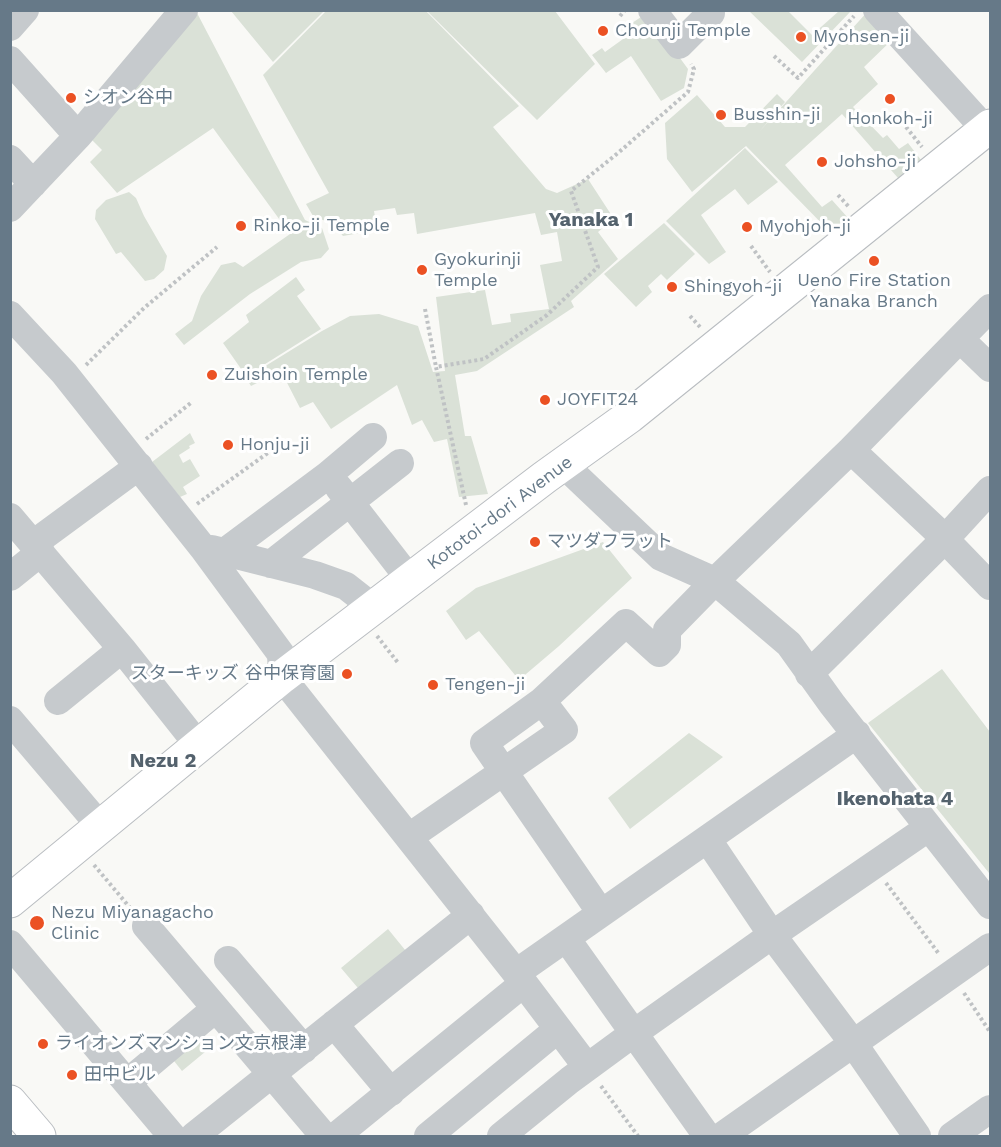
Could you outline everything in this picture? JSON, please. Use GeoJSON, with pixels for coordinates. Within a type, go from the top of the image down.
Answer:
{"type":"FeatureCollection","features":[{"type":"Feature","properties":{"kind":"main road","name":"Kototoi-dori Avenue"},"geometry":{"type":"LineString","coordinates":[[13,893],[101,827],[282,677],[373,618],[411,581],[563,464],[630,416],[988,128]]}},
{"type":"Feature","properties":{"kind":"main road"},"geometry":{"type":"LineString","coordinates":[[10,1102],[39,1137]]}},
{"type":"Feature","properties":{"kind":"street"},"geometry":{"type":"LineString","coordinates":[[10,27],[25,10]]}},
{"type":"Feature","properties":{"kind":"street"},"geometry":{"type":"LineString","coordinates":[[10,207],[78,136],[184,10]]}},
{"type":"Feature","properties":{"kind":"street"},"geometry":{"type":"LineString","coordinates":[[652,10],[679,45],[711,13]]}},
{"type":"Feature","properties":{"kind":"street"},"geometry":{"type":"LineString","coordinates":[[877,10],[988,128]]}},
{"type":"Feature","properties":{"kind":"street"},"geometry":{"type":"LineString","coordinates":[[10,60],[78,136]]}},
{"type":"Feature","properties":{"kind":"street"},"geometry":{"type":"LineString","coordinates":[[10,159],[33,184]]}},
{"type":"Feature","properties":{"kind":"street"},"geometry":{"type":"LineString","coordinates":[[409,837],[564,730],[542,701],[626,623],[659,653],[667,645],[667,630],[851,450],[990,308]]}},
{"type":"Feature","properties":{"kind":"street"},"geometry":{"type":"LineString","coordinates":[[10,315],[70,381],[179,517],[215,550],[281,654],[282,677],[471,915],[587,1067]]}},
{"type":"Feature","properties":{"kind":"street"},"geometry":{"type":"LineString","coordinates":[[960,339],[990,369]]}},
{"type":"Feature","properties":{"kind":"street"},"geometry":{"type":"LineString","coordinates":[[215,550],[328,475],[373,437]]}},
{"type":"Feature","properties":{"kind":"street"},"geometry":{"type":"LineString","coordinates":[[851,450],[988,579]]}},
{"type":"Feature","properties":{"kind":"street"},"geometry":{"type":"LineString","coordinates":[[10,577],[37,548],[134,459]]}},
{"type":"Feature","properties":{"kind":"street"},"geometry":{"type":"LineString","coordinates":[[271,564],[400,463]]}},
{"type":"Feature","properties":{"kind":"street"},"geometry":{"type":"LineString","coordinates":[[563,464],[661,557],[715,581],[789,644],[928,828],[990,905]]}},
{"type":"Feature","properties":{"kind":"street"},"geometry":{"type":"LineString","coordinates":[[328,475],[351,501],[411,581]]}},
{"type":"Feature","properties":{"kind":"street"},"geometry":{"type":"LineString","coordinates":[[807,670],[945,539],[990,490]]}},
{"type":"Feature","properties":{"kind":"street"},"geometry":{"type":"LineString","coordinates":[[10,517],[122,649],[199,746]]}},
{"type":"Feature","properties":{"kind":"street"},"geometry":{"type":"LineString","coordinates":[[215,550],[346,586],[373,618]]}},
{"type":"Feature","properties":{"kind":"street"},"geometry":{"type":"LineString","coordinates":[[58,701],[122,649]]}},
{"type":"Feature","properties":{"kind":"street"},"geometry":{"type":"LineString","coordinates":[[10,720],[101,827]]}},
{"type":"Feature","properties":{"kind":"street"},"geometry":{"type":"LineString","coordinates":[[336,1137],[391,1092],[566,938],[857,734]]}},
{"type":"Feature","properties":{"kind":"street"},"geometry":{"type":"LineString","coordinates":[[502,771],[601,913]]}},
{"type":"Feature","properties":{"kind":"street"},"geometry":{"type":"LineString","coordinates":[[512,1133],[587,1067],[772,935],[928,828]]}},
{"type":"Feature","properties":{"kind":"street"},"geometry":{"type":"LineString","coordinates":[[708,840],[772,935],[853,1043],[917,1137]]}},
{"type":"Feature","properties":{"kind":"street"},"geometry":{"type":"LineString","coordinates":[[194,1137],[471,915]]}},
{"type":"Feature","properties":{"kind":"street"},"geometry":{"type":"LineString","coordinates":[[146,926],[324,1137]]}},
{"type":"Feature","properties":{"kind":"street"},"geometry":{"type":"LineString","coordinates":[[566,938],[706,1137]]}},
{"type":"Feature","properties":{"kind":"street"},"geometry":{"type":"LineString","coordinates":[[10,944],[172,1137]]}},
{"type":"Feature","properties":{"kind":"street"},"geometry":{"type":"LineString","coordinates":[[722,1137],[990,947]]}},
{"type":"Feature","properties":{"kind":"street"},"geometry":{"type":"LineString","coordinates":[[228,960],[304,1049]]}},
{"type":"Feature","properties":{"kind":"street"},"geometry":{"type":"LineString","coordinates":[[128,1082],[215,1009]]}},
{"type":"Feature","properties":{"kind":"street"},"geometry":{"type":"LineString","coordinates":[[334,1024],[391,1092]]}},
{"type":"Feature","properties":{"kind":"street"},"geometry":{"type":"LineString","coordinates":[[428,1137],[558,1029]]}},
{"type":"Feature","properties":{"kind":"street"},"geometry":{"type":"LineString","coordinates":[[952,1137],[990,1110]]}},
{"type":"Feature","properties":{"kind":"path"},"geometry":{"type":"LineString","coordinates":[[620,16],[626,10]]}},
{"type":"Feature","properties":{"kind":"path"},"geometry":{"type":"LineString","coordinates":[[774,56],[798,78],[859,10]]}},
{"type":"Feature","properties":{"kind":"path"},"geometry":{"type":"LineString","coordinates":[[436,367],[484,359],[547,315],[598,267],[571,190],[618,153],[688,92],[694,69],[679,45]]}},
{"type":"Feature","properties":{"kind":"path"},"geometry":{"type":"LineString","coordinates":[[906,127],[924,150]]}},
{"type":"Feature","properties":{"kind":"path"},"geometry":{"type":"LineString","coordinates":[[751,246],[794,283]]}},
{"type":"Feature","properties":{"kind":"path"},"geometry":{"type":"LineString","coordinates":[[70,381],[144,308],[217,247]]}},
{"type":"Feature","properties":{"kind":"path"},"geometry":{"type":"LineString","coordinates":[[425,309],[466,509]]}},
{"type":"Feature","properties":{"kind":"path"},"geometry":{"type":"LineString","coordinates":[[134,459],[192,402]]}},
{"type":"Feature","properties":{"kind":"path"},"geometry":{"type":"LineString","coordinates":[[179,517],[279,445]]}},
{"type":"Feature","properties":{"kind":"path"},"geometry":{"type":"LineString","coordinates":[[373,618],[399,664]]}},
{"type":"Feature","properties":{"kind":"path"},"geometry":{"type":"LineString","coordinates":[[87,856],[146,926]]}},
{"type":"Feature","properties":{"kind":"path"},"geometry":{"type":"LineString","coordinates":[[873,865],[933,944],[990,1032]]}},
{"type":"Feature","properties":{"kind":"path"},"geometry":{"type":"LineString","coordinates":[[587,1067],[638,1137]]}},
{"type":"Feature","properties":{"kind":"shaded area"},"geometry":{"type":"Polygon","coordinates":[[[196,11],[305,220],[322,228],[329,249],[321,258],[301,262],[250,294],[184,345],[175,334],[192,321],[201,296],[221,265],[235,262],[243,267],[290,234],[213,128],[117,193],[90,162],[102,150],[86,134],[196,11]]]}},
{"type":"Feature","properties":{"kind":"shaded area"},"geometry":{"type":"Polygon","coordinates":[[[231,11],[324,11],[273,62],[231,11]]]}},
{"type":"Feature","properties":{"kind":"shaded area"},"geometry":{"type":"Polygon","coordinates":[[[326,11],[426,11],[519,106],[493,127],[546,189],[557,193],[588,179],[614,219],[598,232],[618,259],[571,301],[574,307],[477,371],[455,375],[465,436],[471,436],[488,494],[459,497],[447,439],[434,442],[422,420],[412,425],[397,385],[331,429],[313,402],[300,408],[281,371],[251,386],[246,378],[350,316],[379,314],[418,326],[433,372],[445,371],[436,297],[485,290],[492,325],[511,322],[510,314],[549,309],[540,265],[562,261],[557,232],[541,235],[535,213],[417,234],[414,213],[397,215],[395,208],[374,211],[377,230],[343,236],[333,224],[313,216],[306,204],[329,193],[263,75],[326,11]]]}},
{"type":"Feature","properties":{"kind":"shaded area"},"geometry":{"type":"Polygon","coordinates":[[[427,11],[555,11],[595,64],[537,120],[427,11]]]}},
{"type":"Feature","properties":{"kind":"shaded area","name":"Myohsen-ji"},"geometry":{"type":"Polygon","coordinates":[[[749,11],[788,11],[812,35],[839,11],[851,11],[802,62],[749,11]]]}},
{"type":"Feature","properties":{"kind":"shaded area"},"geometry":{"type":"Polygon","coordinates":[[[868,11],[894,38],[864,67],[878,84],[853,107],[883,138],[887,135],[899,149],[908,143],[921,160],[898,178],[842,114],[785,165],[822,207],[832,200],[849,219],[831,233],[746,146],[692,192],[667,159],[665,123],[697,95],[725,127],[745,127],[777,94],[785,102],[759,132],[868,11]]]}},
{"type":"Feature","properties":{"kind":"shaded area"},"geometry":{"type":"Polygon","coordinates":[[[647,13],[688,69],[684,88],[661,101],[631,56],[606,73],[592,55],[602,48],[605,52],[630,34],[626,27],[647,13]]]}},
{"type":"Feature","properties":{"kind":"shaded area"},"geometry":{"type":"Polygon","coordinates":[[[745,148],[778,182],[748,205],[735,189],[701,215],[726,252],[709,264],[666,221],[745,148]]]}},
{"type":"Feature","properties":{"kind":"shaded area"},"geometry":{"type":"Polygon","coordinates":[[[129,192],[136,198],[167,256],[164,270],[154,279],[145,281],[121,252],[116,254],[95,219],[96,210],[106,200],[129,192]]]}},
{"type":"Feature","properties":{"kind":"shaded area"},"geometry":{"type":"Polygon","coordinates":[[[664,223],[695,254],[667,280],[661,274],[648,286],[652,292],[636,307],[604,274],[664,223]]]}},
{"type":"Feature","properties":{"kind":"shaded area"},"geometry":{"type":"Polygon","coordinates":[[[296,277],[305,290],[297,296],[321,329],[246,376],[223,343],[249,322],[246,315],[296,277]]]}},
{"type":"Feature","properties":{"kind":"shaded area"},"geometry":{"type":"Polygon","coordinates":[[[190,433],[195,443],[179,455],[183,463],[190,459],[200,476],[183,487],[187,494],[180,497],[152,462],[190,433]]]}},
{"type":"Feature","properties":{"kind":"shaded area"},"geometry":{"type":"Polygon","coordinates":[[[603,542],[632,578],[519,680],[479,631],[466,640],[446,611],[476,588],[603,542]]]}},
{"type":"Feature","properties":{"kind":"shaded area"},"geometry":{"type":"Polygon","coordinates":[[[942,669],[990,732],[989,873],[868,723],[942,669]]]}},
{"type":"Feature","properties":{"kind":"shaded area"},"geometry":{"type":"Polygon","coordinates":[[[689,733],[723,757],[630,829],[608,798],[689,733]]]}},
{"type":"Feature","properties":{"kind":"shaded area"},"geometry":{"type":"Polygon","coordinates":[[[388,929],[410,956],[363,994],[341,968],[388,929]]]}},
{"type":"Feature","properties":{"kind":"shaded area"},"geometry":{"type":"Polygon","coordinates":[[[198,1031],[211,1047],[182,1071],[170,1056],[198,1031]]]}},
{"type":"Feature","properties":{"kind":"place","name":"Chounji Temple"},"geometry":{"type":"Point","coordinates":[603,31]}},
{"type":"Feature","properties":{"kind":"place","name":"Myohsen-ji"},"geometry":{"type":"Point","coordinates":[801,37]}},
{"type":"Feature","properties":{"kind":"place","name":"シオン谷中"},"geometry":{"type":"Point","coordinates":[71,98]}},
{"type":"Feature","properties":{"kind":"place","name":"Honkoh-ji"},"geometry":{"type":"Point","coordinates":[890,99]}},
{"type":"Feature","properties":{"kind":"place","name":"Busshin-ji"},"geometry":{"type":"Point","coordinates":[721,115]}},
{"type":"Feature","properties":{"kind":"place","name":"Johsho-ji"},"geometry":{"type":"Point","coordinates":[822,162]}},
{"type":"Feature","properties":{"kind":"place","name":"Rinko-ji Temple"},"geometry":{"type":"Point","coordinates":[241,226]}},
{"type":"Feature","properties":{"kind":"place","name":"Myohjoh-ji"},"geometry":{"type":"Point","coordinates":[747,227]}},
{"type":"Feature","properties":{"kind":"place","name":"Ueno Fire Station Yanaka Branch"},"geometry":{"type":"Point","coordinates":[874,261]}},
{"type":"Feature","properties":{"kind":"place","name":"Gyokurinji Temple"},"geometry":{"type":"Point","coordinates":[422,270]}},
{"type":"Feature","properties":{"kind":"place","name":"Shingyoh-ji"},"geometry":{"type":"Point","coordinates":[672,287]}},
{"type":"Feature","properties":{"kind":"place","name":"Zuishoin Temple"},"geometry":{"type":"Point","coordinates":[212,375]}},
{"type":"Feature","properties":{"kind":"place","name":"JOYFIT24"},"geometry":{"type":"Point","coordinates":[545,400]}},
{"type":"Feature","properties":{"kind":"place","name":"Honju-ji"},"geometry":{"type":"Point","coordinates":[228,445]}},
{"type":"Feature","properties":{"kind":"place","name":"マツダフラット"},"geometry":{"type":"Point","coordinates":[535,542]}},
{"type":"Feature","properties":{"kind":"place","name":"スターキッズ 谷中保育園"},"geometry":{"type":"Point","coordinates":[347,674]}},
{"type":"Feature","properties":{"kind":"place","name":"Tengen-ji"},"geometry":{"type":"Point","coordinates":[433,685]}},
{"type":"Feature","properties":{"kind":"place","name":"Nezu Miyanagacho Clinic"},"geometry":{"type":"Point","coordinates":[37,923]}},
{"type":"Feature","properties":{"kind":"place","name":"ライオンズマンション文京根津"},"geometry":{"type":"Point","coordinates":[43,1044]}},
{"type":"Feature","properties":{"kind":"place","name":"田中ビル"},"geometry":{"type":"Point","coordinates":[72,1075]}},
{"type":"Feature","properties":{"kind":"district","name":"Yanaka 1"},"geometry":{"type":"Point","coordinates":[591,220]}},
{"type":"Feature","properties":{"kind":"district","name":"Nezu 2"},"geometry":{"type":"Point","coordinates":[163,761]}},
{"type":"Feature","properties":{"kind":"district","name":"Ikenohata 4"},"geometry":{"type":"Point","coordinates":[895,799]}}]}
